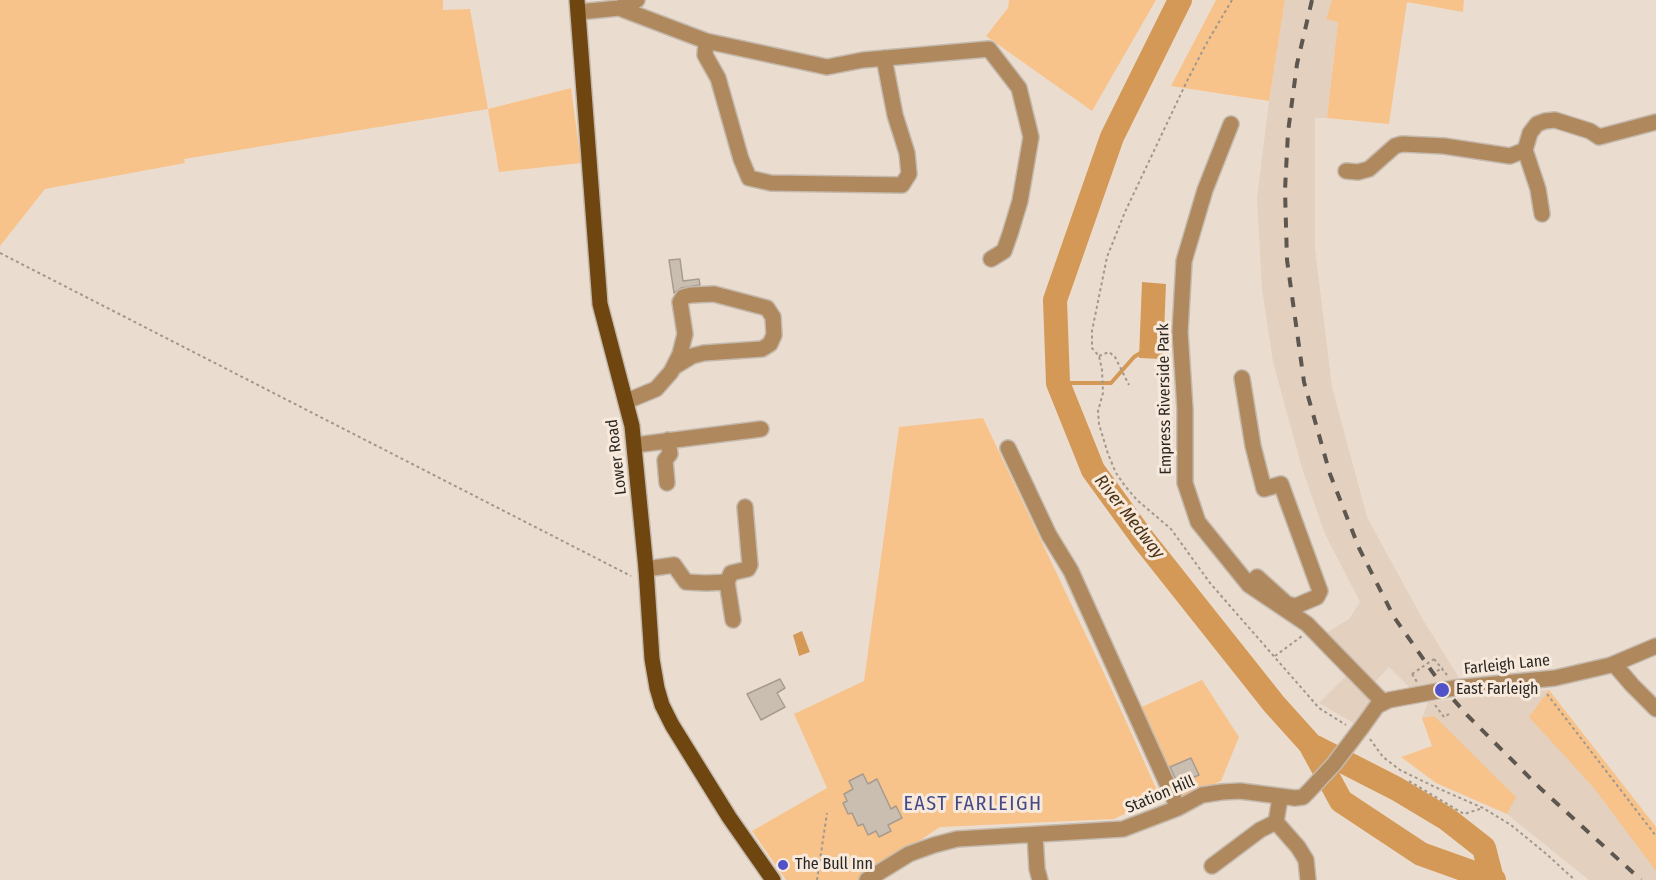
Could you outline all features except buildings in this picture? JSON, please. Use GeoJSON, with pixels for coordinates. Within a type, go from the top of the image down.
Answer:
{"type":"FeatureCollection","features":[{"type":"Feature","properties":{"kind":"main road","name":"Lower Road"},"geometry":{"type":"LineString","coordinates":[[578,6],[600,304],[627,402],[635,445],[652,659],[662,705],[729,817],[773,880]]}},
{"type":"Feature","properties":{"kind":"street"},"geometry":{"type":"LineString","coordinates":[[619,8],[637,0]]}},
{"type":"Feature","properties":{"kind":"street"},"geometry":{"type":"LineString","coordinates":[[578,6],[619,8],[706,41],[828,67],[884,58],[989,49],[1019,88],[1031,136],[1020,201],[1010,234],[1004,251],[991,259]]}},
{"type":"Feature","properties":{"kind":"street"},"geometry":{"type":"LineString","coordinates":[[706,41],[705,55],[718,78],[741,159],[749,178],[771,183],[902,185],[909,174],[907,153],[895,115],[884,58]]}},
{"type":"Feature","properties":{"kind":"street"},"geometry":{"type":"LineString","coordinates":[[1542,214],[1538,189],[1525,150],[1530,133],[1537,124],[1555,120],[1590,131],[1599,137],[1656,122]]}},
{"type":"Feature","properties":{"kind":"street","name":"Empress Riverside Park"},"geometry":{"type":"LineString","coordinates":[[1231,124],[1205,190],[1184,261],[1180,332],[1185,409],[1185,483],[1198,522],[1249,585],[1311,629],[1383,702]]}},
{"type":"Feature","properties":{"kind":"street"},"geometry":{"type":"LineString","coordinates":[[1346,171],[1358,172],[1369,169],[1395,146],[1402,144],[1444,146],[1510,156],[1525,150]]}},
{"type":"Feature","properties":{"kind":"street"},"geometry":{"type":"LineString","coordinates":[[627,402],[656,388],[674,367],[686,334],[680,302],[683,297],[714,294],[767,308],[772,317],[774,335],[770,344],[762,349],[704,353],[692,356],[674,367]]}},
{"type":"Feature","properties":{"kind":"street"},"geometry":{"type":"LineString","coordinates":[[1242,378],[1252,446],[1264,489],[1281,484],[1320,591],[1317,597],[1296,606],[1287,604],[1257,577],[1249,585]]}},
{"type":"Feature","properties":{"kind":"street"},"geometry":{"type":"LineString","coordinates":[[635,445],[761,429]]}},
{"type":"Feature","properties":{"kind":"street"},"geometry":{"type":"LineString","coordinates":[[667,483],[665,460],[670,454],[668,441]]}},
{"type":"Feature","properties":{"kind":"street"},"geometry":{"type":"LineString","coordinates":[[1008,448],[1049,535],[1071,571],[1178,808]]}},
{"type":"Feature","properties":{"kind":"street"},"geometry":{"type":"LineString","coordinates":[[733,620],[727,582],[731,573],[748,569],[750,565],[745,507]]}},
{"type":"Feature","properties":{"kind":"street"},"geometry":{"type":"LineString","coordinates":[[647,576],[674,565],[686,582],[727,582]]}},
{"type":"Feature","properties":{"kind":"street","name":"Farleigh Lane"},"geometry":{"type":"LineString","coordinates":[[1383,702],[1454,688],[1555,678],[1614,664],[1656,646]]}},
{"type":"Feature","properties":{"kind":"street"},"geometry":{"type":"LineString","coordinates":[[1614,664],[1632,686],[1656,709]]}},
{"type":"Feature","properties":{"kind":"street"},"geometry":{"type":"LineString","coordinates":[[1212,866],[1260,830],[1276,822],[1288,798],[1303,797],[1334,764],[1377,706],[1383,702]]}},
{"type":"Feature","properties":{"kind":"street","name":"Station Hill"},"geometry":{"type":"LineString","coordinates":[[867,880],[909,854],[957,839],[1123,829],[1178,808],[1202,795],[1222,792],[1239,791],[1288,798]]}},
{"type":"Feature","properties":{"kind":"street"},"geometry":{"type":"LineString","coordinates":[[1276,822],[1306,860],[1308,880]]}},
{"type":"Feature","properties":{"kind":"street"},"geometry":{"type":"LineString","coordinates":[[1035,835],[1040,880]]}},
{"type":"Feature","properties":{"kind":"path"},"geometry":{"type":"LineString","coordinates":[[1232,0],[1187,81],[1125,212],[1107,257],[1092,332],[1092,348],[1099,356],[1102,370],[1103,393],[1098,411],[1099,424],[1108,454],[1120,480],[1137,500],[1171,529],[1203,574],[1319,708],[1361,730],[1383,757],[1400,770],[1483,808],[1511,825],[1575,880]]}},
{"type":"Feature","properties":{"kind":"path"},"geometry":{"type":"LineString","coordinates":[[0,253],[647,576]]}},
{"type":"Feature","properties":{"kind":"path"},"geometry":{"type":"LineString","coordinates":[[1099,356],[1109,352],[1115,357],[1129,385]]}},
{"type":"Feature","properties":{"kind":"path"},"geometry":{"type":"LineString","coordinates":[[1275,656],[1311,629]]}},
{"type":"Feature","properties":{"kind":"path"},"geometry":{"type":"LineString","coordinates":[[1412,674],[1434,659],[1443,668],[1437,671]]}},
{"type":"Feature","properties":{"kind":"path"},"geometry":{"type":"LineString","coordinates":[[1536,680],[1656,836]]}},
{"type":"Feature","properties":{"kind":"path"},"geometry":{"type":"LineString","coordinates":[[1439,712],[1444,717],[1449,714]]}},
{"type":"Feature","properties":{"kind":"path"},"geometry":{"type":"LineString","coordinates":[[1409,781],[1464,814],[1483,808]]}},
{"type":"Feature","properties":{"kind":"path"},"geometry":{"type":"LineString","coordinates":[[817,880],[827,813]]}},
{"type":"Feature","properties":{"kind":"shaded area"},"geometry":{"type":"Polygon","coordinates":[[[0,0],[443,0],[443,10],[470,9],[488,109],[184,159],[185,163],[45,189],[0,246],[0,0]]]}},
{"type":"Feature","properties":{"kind":"shaded area"},"geometry":{"type":"Polygon","coordinates":[[[1009,0],[1156,0],[1092,111],[986,36],[1008,8],[1009,0]]]}},
{"type":"Feature","properties":{"kind":"shaded area"},"geometry":{"type":"Polygon","coordinates":[[[1216,0],[1285,0],[1269,101],[1171,86],[1216,0]]]}},
{"type":"Feature","properties":{"kind":"shaded area"},"geometry":{"type":"Polygon","coordinates":[[[1285,0],[1332,0],[1326,19],[1338,21],[1327,118],[1315,118],[1315,248],[1332,387],[1367,517],[1422,618],[1461,681],[1410,688],[1389,667],[1375,682],[1372,702],[1357,725],[1319,703],[1353,669],[1323,635],[1349,619],[1360,602],[1325,534],[1302,468],[1273,362],[1262,289],[1257,198],[1285,0]]]}},
{"type":"Feature","properties":{"kind":"shaded area"},"geometry":{"type":"Polygon","coordinates":[[[1332,0],[1464,0],[1463,12],[1407,2],[1389,124],[1327,118],[1338,22],[1326,19],[1332,0]]]}},
{"type":"Feature","properties":{"kind":"shaded area"},"geometry":{"type":"Polygon","coordinates":[[[571,88],[581,163],[499,172],[488,109],[571,88]]]}},
{"type":"Feature","properties":{"kind":"shaded area"},"geometry":{"type":"Polygon","coordinates":[[[1142,282],[1166,284],[1163,359],[1139,358],[1142,282]]]}},
{"type":"Feature","properties":{"kind":"shaded area"},"geometry":{"type":"Polygon","coordinates":[[[983,418],[1160,797],[1114,819],[940,827],[861,880],[786,880],[752,831],[827,788],[794,714],[864,681],[899,427],[983,418]]]}},
{"type":"Feature","properties":{"kind":"shaded area"},"geometry":{"type":"Polygon","coordinates":[[[802,631],[810,652],[799,656],[793,635],[802,631]]]}},
{"type":"Feature","properties":{"kind":"shaded area"},"geometry":{"type":"Polygon","coordinates":[[[1202,680],[1239,737],[1221,781],[1179,799],[1137,709],[1202,680]],[[1191,758],[1168,768],[1176,785],[1199,775],[1191,758]]]}},
{"type":"Feature","properties":{"kind":"shaded area"},"geometry":{"type":"Polygon","coordinates":[[[1549,690],[1656,827],[1656,880],[1589,880],[1507,814],[1432,746],[1422,718],[1428,702],[1549,690]]]}},
{"type":"Feature","properties":{"kind":"shaded area"},"geometry":{"type":"Polygon","coordinates":[[[1549,690],[1656,827],[1656,871],[1594,788],[1529,717],[1549,690]]]}},
{"type":"Feature","properties":{"kind":"shaded area"},"geometry":{"type":"Polygon","coordinates":[[[1434,716],[1516,797],[1507,814],[1436,783],[1401,757],[1432,746],[1422,718],[1434,716]]]}},
{"type":"Feature","properties":{"kind":"waterway","name":"River Medway"},"geometry":{"type":"LineString","coordinates":[[1180,0],[1112,137],[1055,300],[1058,383],[1093,470],[1143,539],[1274,704],[1310,744],[1341,801],[1421,854],[1494,880]]}},
{"type":"Feature","properties":{"kind":"waterway"},"geometry":{"type":"LineString","coordinates":[[1058,383],[1111,383],[1134,357],[1142,352]]}},
{"type":"Feature","properties":{"kind":"waterway","name":"River Medway"},"geometry":{"type":"LineString","coordinates":[[1315,747],[1397,789],[1447,819],[1484,848],[1492,879]]}},
{"type":"Feature","properties":{"kind":"railway"},"geometry":{"type":"LineString","coordinates":[[1312,0],[1297,64],[1288,132],[1285,190],[1287,260],[1304,382],[1330,474],[1359,548],[1394,617],[1445,690],[1540,788],[1641,880]]}},
{"type":"Feature","properties":{"kind":"place","name":"East Farleigh"},"geometry":{"type":"Point","coordinates":[1442,690]}},
{"type":"Feature","properties":{"kind":"place","name":"The Bull Inn"},"geometry":{"type":"Point","coordinates":[783,865]}},
{"type":"Feature","properties":{"kind":"district","name":"EAST FARLEIGH"},"geometry":{"type":"Point","coordinates":[973,804]}}]}
